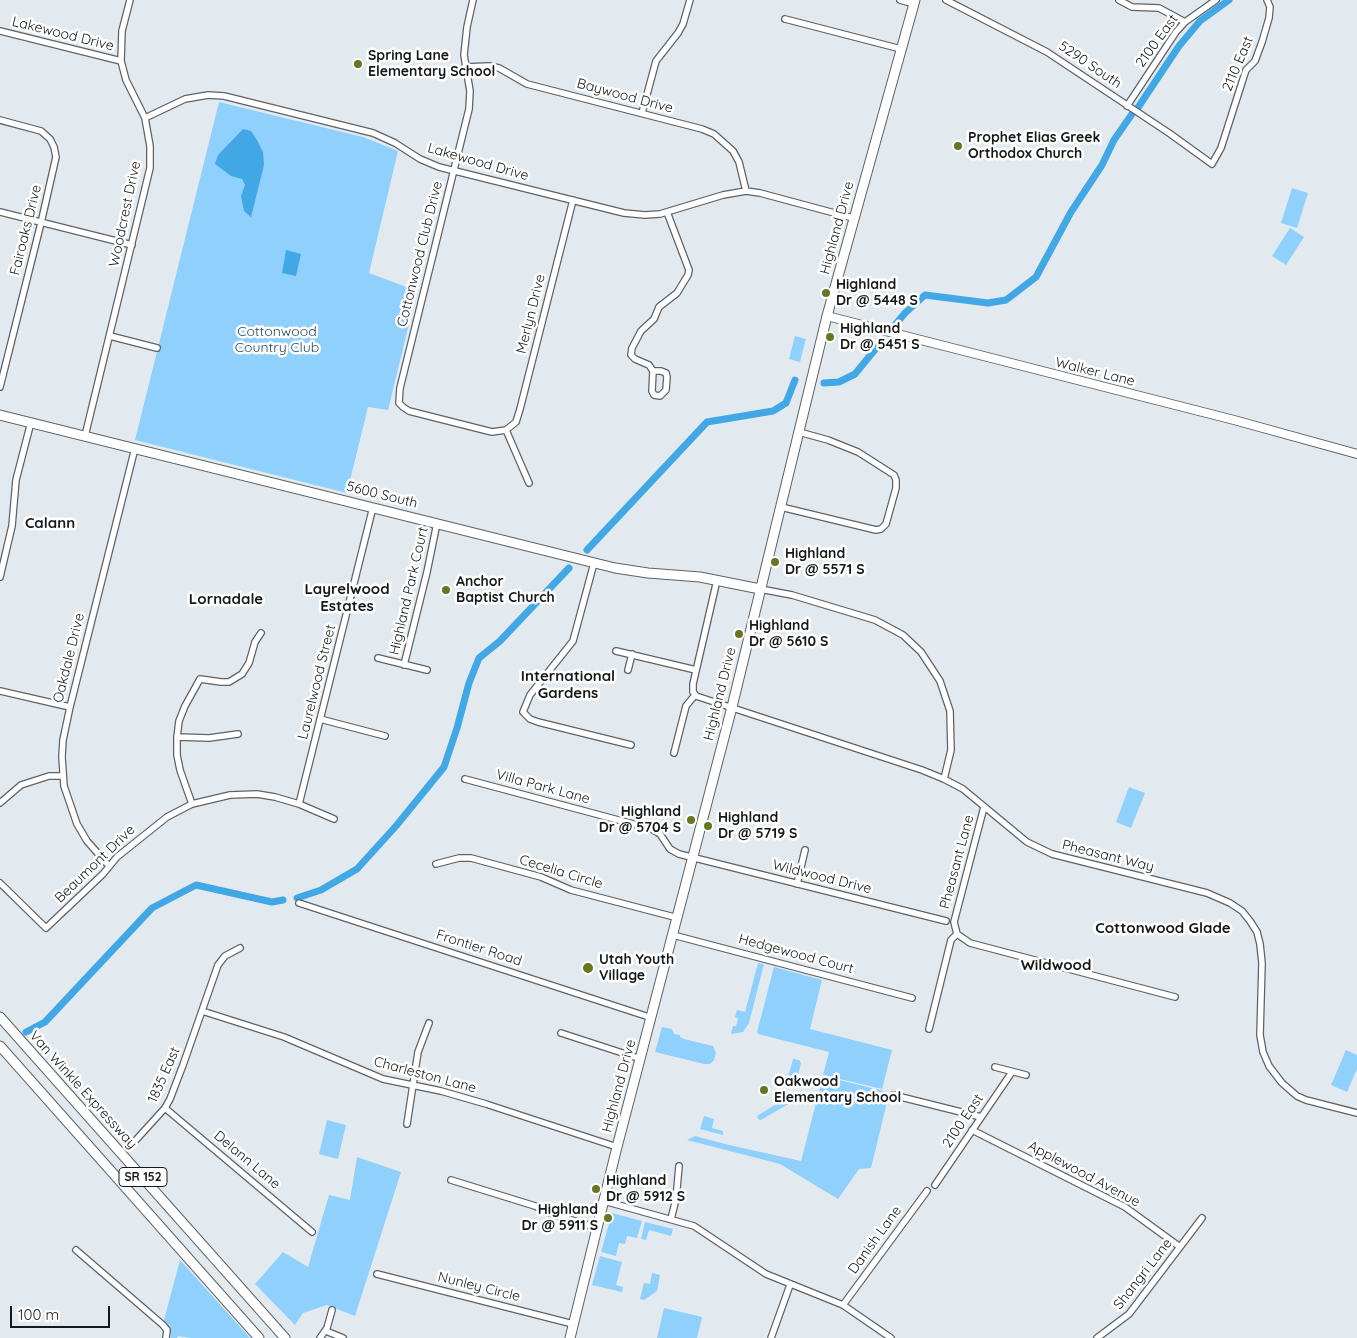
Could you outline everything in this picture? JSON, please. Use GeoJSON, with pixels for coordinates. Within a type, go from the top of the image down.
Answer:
{"type":"FeatureCollection","features":[{"type":"Feature","properties":{"kind":"main road","name":"Highland Drive"},"geometry":{"type":"LineString","coordinates":[[570,1338],[617,1147],[732,707],[827,316],[914,2]]}},
{"type":"Feature","properties":{"kind":"main road","name":"5600 South"},"geometry":{"type":"LineString","coordinates":[[0,415],[594,563],[635,572],[690,576],[760,589]]}},
{"type":"Feature","properties":{"kind":"main road","name":"Van Winkle Expressway"},"geometry":{"type":"LineString","coordinates":[[0,1017],[285,1338]]}},
{"type":"Feature","properties":{"kind":"main road","name":"SR 152"},"geometry":{"type":"LineString","coordinates":[[0,1046],[259,1338]]}},
{"type":"Feature","properties":{"kind":"street","name":"Woodcrest Drive"},"geometry":{"type":"LineString","coordinates":[[85,436],[150,168],[150,146],[145,118],[126,80],[121,61],[122,31],[130,0]]}},
{"type":"Feature","properties":{"kind":"street","name":"Cottonwood Club Drive"},"geometry":{"type":"LineString","coordinates":[[473,0],[465,38],[465,67],[470,99],[400,388],[399,403],[409,411],[492,432],[506,430]]}},
{"type":"Feature","properties":{"kind":"street"},"geometry":{"type":"LineString","coordinates":[[642,114],[656,61],[678,33],[683,24],[690,0]]}},
{"type":"Feature","properties":{"kind":"street"},"geometry":{"type":"LineString","coordinates":[[900,0],[914,2]]}},
{"type":"Feature","properties":{"kind":"street","name":"5290 South"},"geometry":{"type":"LineString","coordinates":[[946,0],[1047,52],[1212,164]]}},
{"type":"Feature","properties":{"kind":"street"},"geometry":{"type":"LineString","coordinates":[[1119,0],[1132,6],[1159,8],[1185,22]]}},
{"type":"Feature","properties":{"kind":"street","name":"2100 East"},"geometry":{"type":"LineString","coordinates":[[1127,106],[1176,32],[1185,22],[1216,0]]}},
{"type":"Feature","properties":{"kind":"street","name":"2110 East"},"geometry":{"type":"LineString","coordinates":[[1212,164],[1221,148],[1246,70],[1255,62],[1262,42],[1269,18],[1270,8],[1267,0]]}},
{"type":"Feature","properties":{"kind":"street"},"geometry":{"type":"LineString","coordinates":[[785,19],[901,49]]}},
{"type":"Feature","properties":{"kind":"street","name":"Lakewood Drive"},"geometry":{"type":"LineString","coordinates":[[0,31],[121,61]]}},
{"type":"Feature","properties":{"kind":"street","name":"Baywood Drive"},"geometry":{"type":"LineString","coordinates":[[465,67],[489,66],[499,68],[526,84],[702,129],[714,134],[723,140],[739,162],[746,191]]}},
{"type":"Feature","properties":{"kind":"street","name":"Lakewood Drive"},"geometry":{"type":"LineString","coordinates":[[145,118],[185,99],[208,95],[224,96],[373,133],[395,143],[426,162],[453,170],[631,214],[653,215],[730,193],[746,191],[854,218]]}},
{"type":"Feature","properties":{"kind":"street","name":"Fairoaks Drive"},"geometry":{"type":"LineString","coordinates":[[0,120],[36,129],[45,134],[54,147],[56,157],[42,223],[0,386]]}},
{"type":"Feature","properties":{"kind":"street","name":"Merlyn Drive"},"geometry":{"type":"LineString","coordinates":[[506,430],[516,422],[520,409],[573,200]]}},
{"type":"Feature","properties":{"kind":"street"},"geometry":{"type":"LineString","coordinates":[[0,212],[132,246]]}},
{"type":"Feature","properties":{"kind":"street"},"geometry":{"type":"LineString","coordinates":[[653,370],[652,391],[654,395],[660,396],[666,390],[666,375],[663,371],[653,370],[632,357],[632,348],[641,331],[654,319],[659,307],[677,293],[689,270],[667,212]]}},
{"type":"Feature","properties":{"kind":"street","name":"Walker Lane"},"geometry":{"type":"LineString","coordinates":[[827,316],[1226,418],[1357,454]]}},
{"type":"Feature","properties":{"kind":"street"},"geometry":{"type":"LineString","coordinates":[[110,336],[157,348]]}},
{"type":"Feature","properties":{"kind":"street"},"geometry":{"type":"LineString","coordinates":[[0,577],[13,520],[16,480],[30,422]]}},
{"type":"Feature","properties":{"kind":"street"},"geometry":{"type":"LineString","coordinates":[[506,430],[529,483]]}},
{"type":"Feature","properties":{"kind":"street"},"geometry":{"type":"LineString","coordinates":[[780,507],[876,530],[883,527],[887,522],[896,488],[896,480],[891,473],[858,452],[828,440],[799,432]]}},
{"type":"Feature","properties":{"kind":"street","name":"Oakdale Drive"},"geometry":{"type":"LineString","coordinates":[[109,866],[87,841],[77,824],[68,800],[62,776],[63,740],[135,448]]}},
{"type":"Feature","properties":{"kind":"street","name":"Laurelwood Street"},"geometry":{"type":"LineString","coordinates":[[299,804],[373,507]]}},
{"type":"Feature","properties":{"kind":"street","name":"Highland Park Court"},"geometry":{"type":"LineString","coordinates":[[404,665],[428,572],[438,523]]}},
{"type":"Feature","properties":{"kind":"street"},"geometry":{"type":"LineString","coordinates":[[594,563],[573,641],[530,695],[523,712],[530,719],[538,722],[631,745]]}},
{"type":"Feature","properties":{"kind":"street"},"geometry":{"type":"LineString","coordinates":[[674,753],[686,706],[696,695],[693,686],[717,580]]}},
{"type":"Feature","properties":{"kind":"street"},"geometry":{"type":"LineString","coordinates":[[760,589],[792,596],[875,620],[903,635],[921,652],[938,676],[950,712],[950,750],[944,779]]}},
{"type":"Feature","properties":{"kind":"street"},"geometry":{"type":"LineString","coordinates":[[192,804],[180,770],[177,737],[179,720],[200,679],[221,682],[237,679],[246,671],[255,642],[261,633]]}},
{"type":"Feature","properties":{"kind":"street"},"geometry":{"type":"LineString","coordinates":[[616,650],[696,670]]}},
{"type":"Feature","properties":{"kind":"street"},"geometry":{"type":"LineString","coordinates":[[628,670],[632,654]]}},
{"type":"Feature","properties":{"kind":"street","name":"Highland Park Court"},"geometry":{"type":"LineString","coordinates":[[378,658],[426,670]]}},
{"type":"Feature","properties":{"kind":"street"},"geometry":{"type":"LineString","coordinates":[[0,692],[70,707]]}},
{"type":"Feature","properties":{"kind":"street","name":"Pheasant Way"},"geometry":{"type":"LineString","coordinates":[[696,695],[944,779],[964,790],[1027,842],[1052,854],[1207,893],[1223,899],[1242,911],[1254,926],[1260,944],[1262,963],[1260,1035],[1263,1052],[1269,1066],[1282,1083],[1297,1096],[1357,1113]]}},
{"type":"Feature","properties":{"kind":"street"},"geometry":{"type":"LineString","coordinates":[[320,719],[385,736]]}},
{"type":"Feature","properties":{"kind":"street"},"geometry":{"type":"LineString","coordinates":[[177,737],[209,738],[238,734]]}},
{"type":"Feature","properties":{"kind":"street"},"geometry":{"type":"LineString","coordinates":[[0,803],[21,785],[49,776],[62,776]]}},
{"type":"Feature","properties":{"kind":"street","name":"Villa Park Lane"},"geometry":{"type":"LineString","coordinates":[[465,779],[652,829],[660,834],[672,851],[692,857]]}},
{"type":"Feature","properties":{"kind":"street","name":"Beaumont Drive"},"geometry":{"type":"LineString","coordinates":[[0,883],[46,928],[117,857],[150,829],[167,817],[192,804],[211,798],[244,794],[275,797],[299,804],[334,819]]}},
{"type":"Feature","properties":{"kind":"street","name":"Pheasant Lane"},"geometry":{"type":"LineString","coordinates":[[957,934],[954,922],[984,807]]}},
{"type":"Feature","properties":{"kind":"street"},"geometry":{"type":"LineString","coordinates":[[797,884],[805,850]]}},
{"type":"Feature","properties":{"kind":"street","name":"Wildwood Drive"},"geometry":{"type":"LineString","coordinates":[[692,857],[946,921]]}},
{"type":"Feature","properties":{"kind":"street","name":"Cecelia Circle"},"geometry":{"type":"LineString","coordinates":[[436,864],[459,858],[471,858],[541,877],[571,890],[678,918]]}},
{"type":"Feature","properties":{"kind":"street","name":"Frontier Road"},"geometry":{"type":"LineString","coordinates":[[299,903],[652,1018]]}},
{"type":"Feature","properties":{"kind":"street"},"geometry":{"type":"LineString","coordinates":[[928,1029],[951,940],[957,934],[970,943],[1175,997]]}},
{"type":"Feature","properties":{"kind":"street","name":"Hedgewood Court"},"geometry":{"type":"LineString","coordinates":[[673,935],[912,998]]}},
{"type":"Feature","properties":{"kind":"street","name":"1835 East"},"geometry":{"type":"LineString","coordinates":[[135,1141],[166,1108],[179,1077],[218,965],[228,954],[240,948]]}},
{"type":"Feature","properties":{"kind":"street","name":"Charleston Lane"},"geometry":{"type":"LineString","coordinates":[[202,1011],[292,1040],[374,1076],[454,1094],[617,1147]]}},
{"type":"Feature","properties":{"kind":"street"},"geometry":{"type":"LineString","coordinates":[[407,1124],[420,1046],[429,1022]]}},
{"type":"Feature","properties":{"kind":"street"},"geometry":{"type":"LineString","coordinates":[[561,1033],[641,1060]]}},
{"type":"Feature","properties":{"kind":"street"},"geometry":{"type":"LineString","coordinates":[[995,1067],[1026,1075]]}},
{"type":"Feature","properties":{"kind":"street","name":"2100 East"},"geometry":{"type":"LineString","coordinates":[[935,1185],[1012,1072]]}},
{"type":"Feature","properties":{"kind":"street"},"geometry":{"type":"LineString","coordinates":[[893,1095],[981,1117]]}},
{"type":"Feature","properties":{"kind":"street","name":"Delann Lane"},"geometry":{"type":"LineString","coordinates":[[166,1108],[312,1232]]}},
{"type":"Feature","properties":{"kind":"street","name":"Applewood Avenue"},"geometry":{"type":"LineString","coordinates":[[972,1130],[1125,1207],[1180,1247]]}},
{"type":"Feature","properties":{"kind":"street"},"geometry":{"type":"LineString","coordinates":[[672,1219],[679,1166]]}},
{"type":"Feature","properties":{"kind":"street"},"geometry":{"type":"LineString","coordinates":[[452,1180],[598,1228]]}},
{"type":"Feature","properties":{"kind":"street","name":"Danish Lane"},"geometry":{"type":"LineString","coordinates":[[843,1305],[927,1191]]}},
{"type":"Feature","properties":{"kind":"street"},"geometry":{"type":"LineString","coordinates":[[604,1202],[672,1219],[698,1228],[766,1274],[843,1305],[891,1338]]}},
{"type":"Feature","properties":{"kind":"street","name":"Shangri Lane"},"geometry":{"type":"LineString","coordinates":[[1097,1338],[1129,1314],[1202,1218]]}},
{"type":"Feature","properties":{"kind":"street"},"geometry":{"type":"LineString","coordinates":[[76,1250],[163,1325],[166,1330],[166,1338]]}},
{"type":"Feature","properties":{"kind":"street","name":"Nunley Circle"},"geometry":{"type":"LineString","coordinates":[[378,1274],[574,1324]]}},
{"type":"Feature","properties":{"kind":"street"},"geometry":{"type":"LineString","coordinates":[[771,1338],[790,1285]]}},
{"type":"Feature","properties":{"kind":"street"},"geometry":{"type":"LineString","coordinates":[[320,1338],[326,1331],[332,1310]]}},
{"type":"Feature","properties":{"kind":"street"},"geometry":{"type":"LineString","coordinates":[[326,1331],[343,1338]]}},
{"type":"Feature","properties":{"kind":"green space","name":"Cottonwood Country Club"},"geometry":{"type":"Polygon","coordinates":[[[219,102],[363,137],[398,151],[369,273],[417,291],[388,410],[368,407],[347,493],[135,440],[219,102]]]}},
{"type":"Feature","properties":{"kind":"green space"},"geometry":{"type":"Polygon","coordinates":[[[1292,188],[1308,193],[1297,228],[1281,223],[1292,188]]]}},
{"type":"Feature","properties":{"kind":"green space"},"geometry":{"type":"Polygon","coordinates":[[[1290,228],[1304,237],[1286,265],[1272,256],[1290,228]]]}},
{"type":"Feature","properties":{"kind":"green space"},"geometry":{"type":"Polygon","coordinates":[[[795,336],[806,339],[800,362],[789,359],[795,336]]]}},
{"type":"Feature","properties":{"kind":"green space"},"geometry":{"type":"Polygon","coordinates":[[[1129,787],[1145,793],[1131,828],[1116,822],[1129,787]]]}},
{"type":"Feature","properties":{"kind":"green space"},"geometry":{"type":"Polygon","coordinates":[[[758,963],[764,964],[749,1023],[743,1032],[731,1034],[733,1026],[736,1026],[738,1019],[735,1017],[737,1010],[745,1012],[758,963]]]}},
{"type":"Feature","properties":{"kind":"green space"},"geometry":{"type":"Polygon","coordinates":[[[774,967],[822,980],[810,1029],[892,1050],[882,1089],[823,1075],[829,1052],[758,1034],[774,967]]]}},
{"type":"Feature","properties":{"kind":"green space"},"geometry":{"type":"Polygon","coordinates":[[[662,1027],[672,1029],[674,1034],[680,1035],[684,1039],[713,1046],[716,1053],[714,1060],[710,1064],[704,1064],[655,1052],[662,1027]]]}},
{"type":"Feature","properties":{"kind":"green space"},"geometry":{"type":"Polygon","coordinates":[[[1346,1050],[1357,1055],[1357,1069],[1347,1092],[1331,1085],[1346,1050]]]}},
{"type":"Feature","properties":{"kind":"green space"},"geometry":{"type":"Polygon","coordinates":[[[793,1059],[799,1060],[801,1063],[797,1080],[794,1083],[787,1081],[793,1059]]]}},
{"type":"Feature","properties":{"kind":"green space"},"geometry":{"type":"Polygon","coordinates":[[[823,1076],[888,1092],[871,1168],[859,1169],[838,1199],[780,1164],[687,1140],[695,1136],[801,1161],[823,1076]]]}},
{"type":"Feature","properties":{"kind":"green space"},"geometry":{"type":"Polygon","coordinates":[[[791,1095],[793,1098],[790,1103],[761,1120],[758,1119],[757,1116],[791,1095]]]}},
{"type":"Feature","properties":{"kind":"green space"},"geometry":{"type":"Polygon","coordinates":[[[704,1116],[714,1119],[712,1128],[723,1131],[723,1135],[700,1129],[704,1116]]]}},
{"type":"Feature","properties":{"kind":"green space"},"geometry":{"type":"Polygon","coordinates":[[[327,1120],[346,1125],[338,1159],[319,1154],[327,1120]]]}},
{"type":"Feature","properties":{"kind":"green space"},"geometry":{"type":"Polygon","coordinates":[[[357,1157],[401,1172],[355,1316],[327,1305],[303,1313],[295,1325],[255,1284],[283,1252],[308,1267],[329,1195],[350,1200],[357,1157]]]}},
{"type":"Feature","properties":{"kind":"green space"},"geometry":{"type":"Polygon","coordinates":[[[612,1213],[642,1221],[637,1238],[627,1236],[625,1244],[619,1243],[616,1256],[601,1252],[612,1213]]]}},
{"type":"Feature","properties":{"kind":"green space"},"geometry":{"type":"Polygon","coordinates":[[[645,1222],[673,1229],[671,1236],[649,1230],[646,1240],[641,1239],[645,1222]]]}},
{"type":"Feature","properties":{"kind":"green space"},"geometry":{"type":"Polygon","coordinates":[[[600,1256],[622,1262],[616,1285],[623,1287],[622,1292],[592,1285],[600,1256]]]}},
{"type":"Feature","properties":{"kind":"green space"},"geometry":{"type":"Polygon","coordinates":[[[180,1260],[250,1338],[191,1338],[178,1336],[177,1338],[171,1338],[170,1328],[164,1320],[180,1260]]]}},
{"type":"Feature","properties":{"kind":"green space"},"geometry":{"type":"Polygon","coordinates":[[[652,1273],[660,1275],[657,1291],[644,1300],[640,1299],[644,1283],[650,1284],[652,1273]]]}},
{"type":"Feature","properties":{"kind":"green space"},"geometry":{"type":"Polygon","coordinates":[[[664,1308],[702,1317],[697,1338],[657,1338],[664,1308]]]}},
{"type":"Feature","properties":{"kind":"shaded area"},"geometry":{"type":"Polygon","coordinates":[[[243,129],[251,131],[263,152],[264,165],[251,217],[244,211],[241,196],[245,185],[242,179],[231,176],[215,164],[218,155],[243,129]]]}},
{"type":"Feature","properties":{"kind":"shaded area"},"geometry":{"type":"Polygon","coordinates":[[[286,250],[301,254],[296,276],[282,273],[286,250]]]}},
{"type":"Feature","properties":{"kind":"waterway"},"geometry":{"type":"LineString","coordinates":[[1137,109],[1179,46],[1200,21],[1229,0]]}},
{"type":"Feature","properties":{"kind":"waterway"},"geometry":{"type":"LineString","coordinates":[[895,325],[925,295],[988,303],[1006,300],[1036,277],[1071,212],[1102,165],[1114,140],[1132,114]]}},
{"type":"Feature","properties":{"kind":"waterway"},"geometry":{"type":"LineString","coordinates":[[824,383],[839,382],[855,374],[882,341]]}},
{"type":"Feature","properties":{"kind":"waterway"},"geometry":{"type":"LineString","coordinates":[[587,550],[707,422],[773,411],[786,403],[795,380]]}},
{"type":"Feature","properties":{"kind":"waterway"},"geometry":{"type":"LineString","coordinates":[[297,898],[321,890],[357,869],[396,826],[444,767],[469,683],[479,658],[500,641],[569,568]]}},
{"type":"Feature","properties":{"kind":"waterway"},"geometry":{"type":"LineString","coordinates":[[26,1032],[45,1022],[152,908],[196,885],[272,902],[283,900]]}},
{"type":"Feature","properties":{"kind":"place","name":"Spring Lane Elementary School"},"geometry":{"type":"Point","coordinates":[358,64]}},
{"type":"Feature","properties":{"kind":"place","name":"Prophet Elias Greek Orthodox Church"},"geometry":{"type":"Point","coordinates":[958,146]}},
{"type":"Feature","properties":{"kind":"place","name":"Highland Dr @ 5448 S"},"geometry":{"type":"Point","coordinates":[826,293]}},
{"type":"Feature","properties":{"kind":"place","name":"Highland Dr @ 5451 S"},"geometry":{"type":"Point","coordinates":[830,337]}},
{"type":"Feature","properties":{"kind":"place","name":"Highland Dr @ 5571 S"},"geometry":{"type":"Point","coordinates":[775,562]}},
{"type":"Feature","properties":{"kind":"place","name":"Anchor Baptist Church"},"geometry":{"type":"Point","coordinates":[446,590]}},
{"type":"Feature","properties":{"kind":"place","name":"Highland Dr @ 5610 S"},"geometry":{"type":"Point","coordinates":[739,634]}},
{"type":"Feature","properties":{"kind":"place","name":"Highland Dr @ 5704 S"},"geometry":{"type":"Point","coordinates":[691,820]}},
{"type":"Feature","properties":{"kind":"place","name":"Highland Dr @ 5719 S"},"geometry":{"type":"Point","coordinates":[708,826]}},
{"type":"Feature","properties":{"kind":"place","name":"Utah Youth Village"},"geometry":{"type":"Point","coordinates":[588,968]}},
{"type":"Feature","properties":{"kind":"place","name":"Oakwood Elementary School"},"geometry":{"type":"Point","coordinates":[764,1090]}},
{"type":"Feature","properties":{"kind":"place","name":"Highland Dr @ 5912 S"},"geometry":{"type":"Point","coordinates":[596,1189]}},
{"type":"Feature","properties":{"kind":"place","name":"Highland Dr @ 5911 S"},"geometry":{"type":"Point","coordinates":[608,1218]}},
{"type":"Feature","properties":{"kind":"district","name":"Calann"},"geometry":{"type":"Point","coordinates":[50,523]}},
{"type":"Feature","properties":{"kind":"district","name":"Layrelwood Estates"},"geometry":{"type":"Point","coordinates":[347,598]}},
{"type":"Feature","properties":{"kind":"district","name":"Lornadale"},"geometry":{"type":"Point","coordinates":[226,599]}},
{"type":"Feature","properties":{"kind":"district","name":"International Gardens"},"geometry":{"type":"Point","coordinates":[568,684]}},
{"type":"Feature","properties":{"kind":"district","name":"Cottonwood Glade"},"geometry":{"type":"Point","coordinates":[1163,928]}},
{"type":"Feature","properties":{"kind":"district","name":"Wildwood"},"geometry":{"type":"Point","coordinates":[1056,965]}}]}
